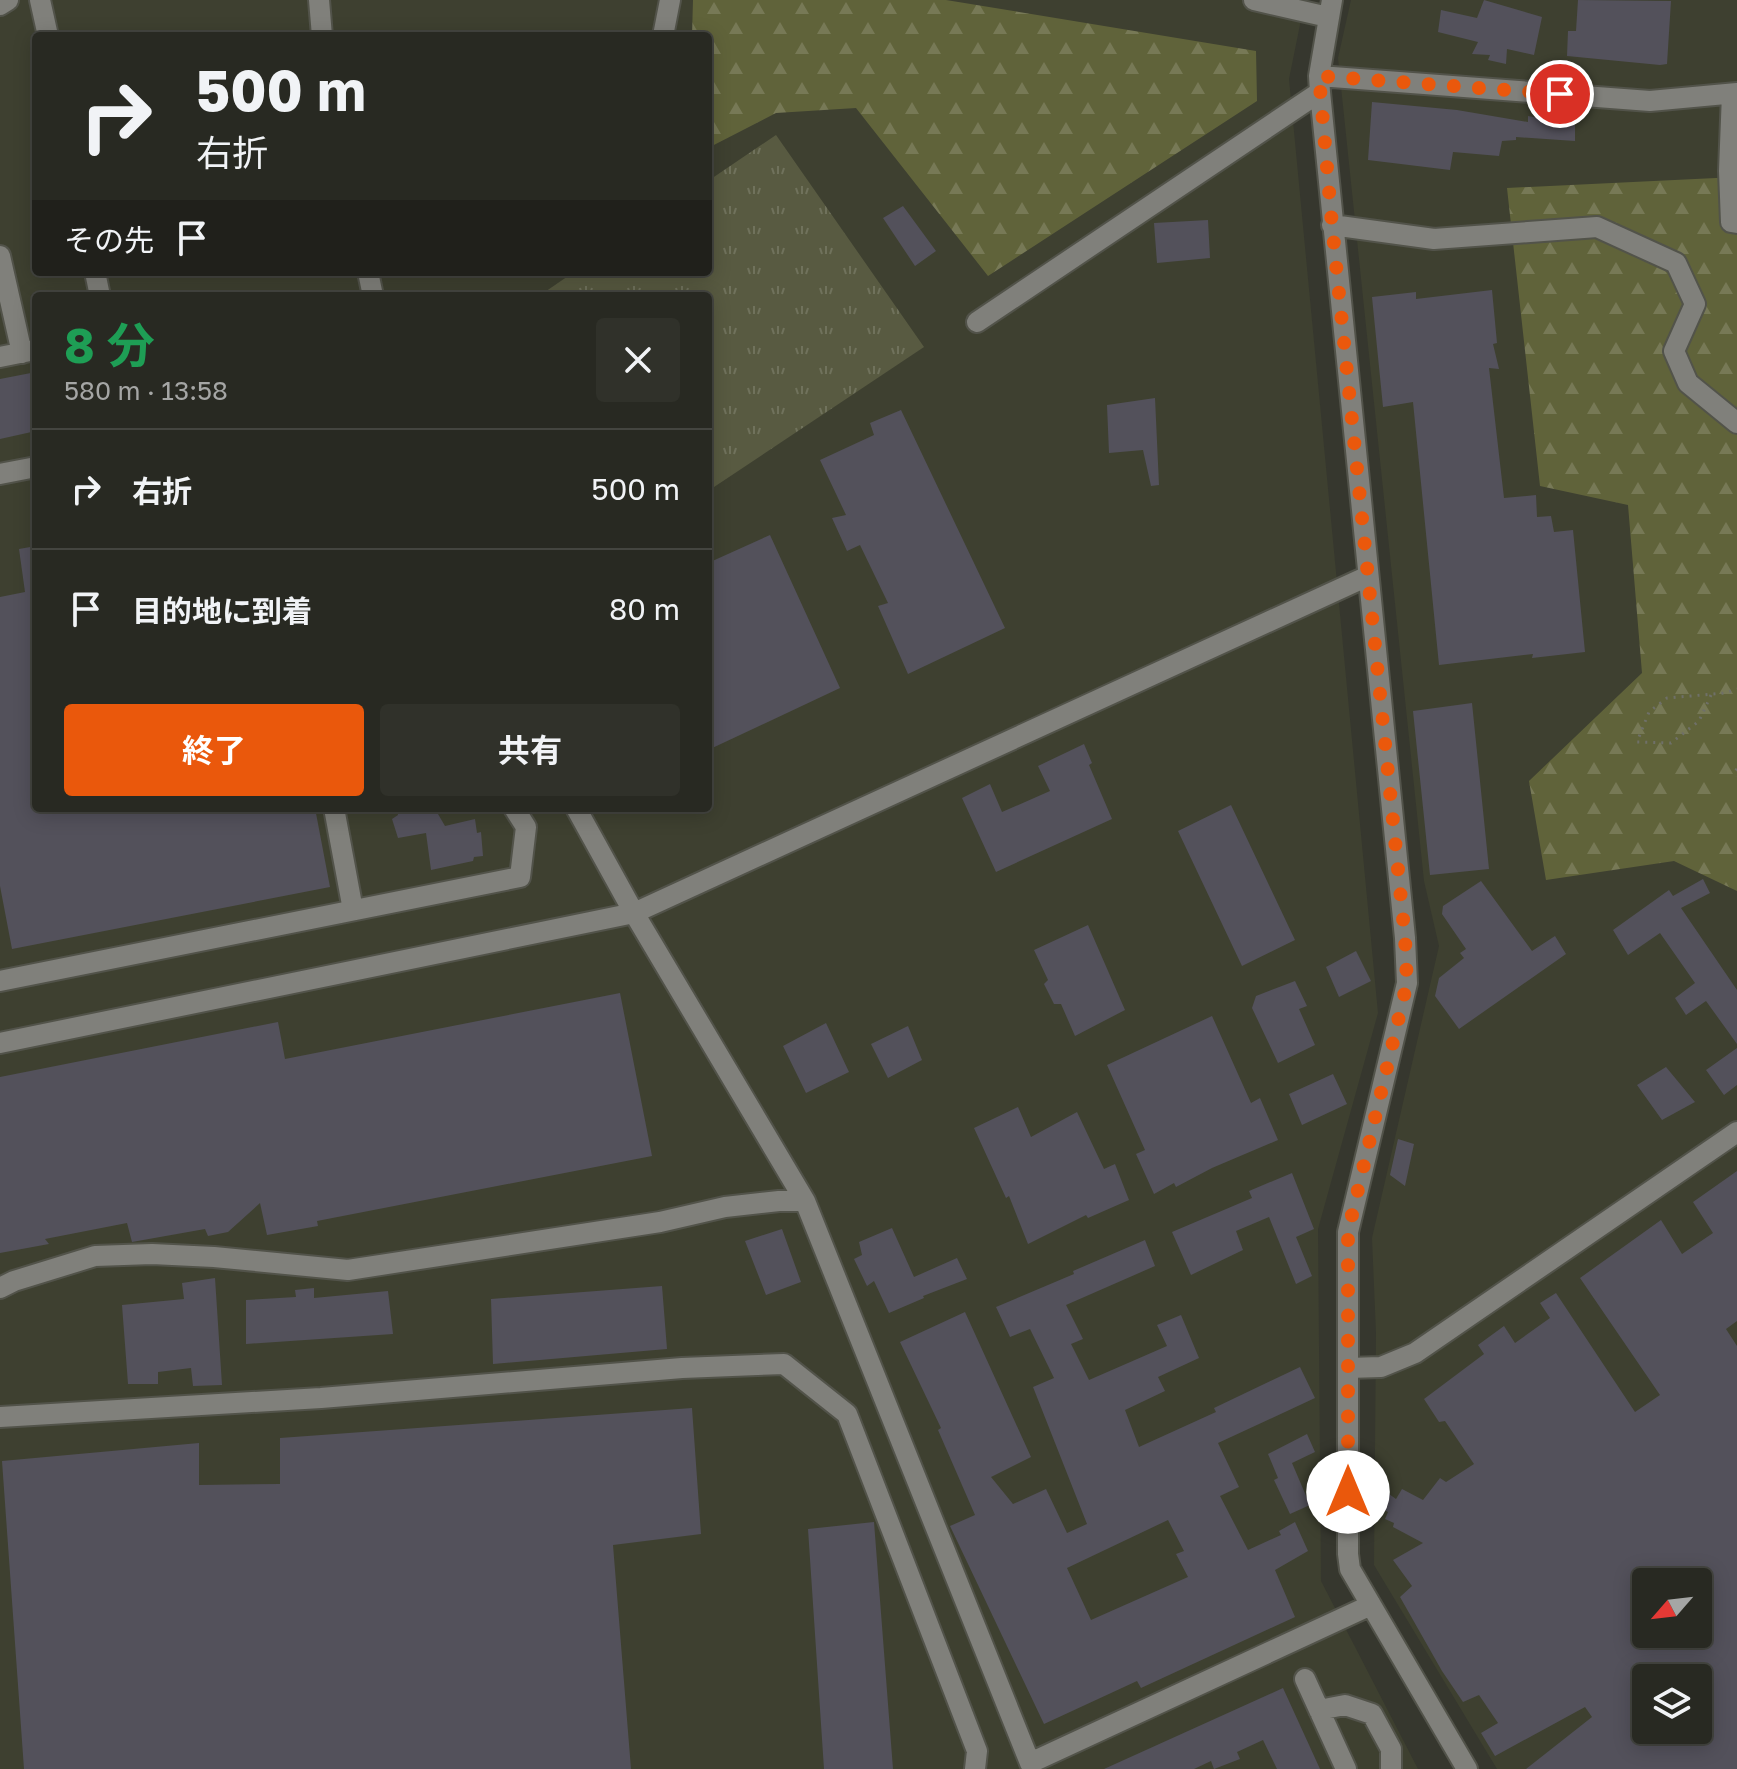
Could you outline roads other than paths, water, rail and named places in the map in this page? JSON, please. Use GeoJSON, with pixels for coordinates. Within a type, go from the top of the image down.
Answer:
{"type":"FeatureCollection","features":[{"type":"Feature","properties":{"kind":"street"},"geometry":{"type":"LineString","coordinates":[[40,0],[47,32]]}},
{"type":"Feature","properties":{"kind":"street"},"geometry":{"type":"LineString","coordinates":[[319,0],[322,32]]}},
{"type":"Feature","properties":{"kind":"street"},"geometry":{"type":"LineString","coordinates":[[664,32],[670,0]]}},
{"type":"Feature","properties":{"kind":"street"},"geometry":{"type":"LineString","coordinates":[[1254,0],[1330,8],[1319,84],[1404,923],[1407,983],[1348,1232],[1348,1554],[1350,1569],[1467,1769]]}},
{"type":"Feature","properties":{"kind":"street"},"geometry":{"type":"LineString","coordinates":[[977,322],[1319,84],[1650,101],[1734,94],[1731,222],[1737,223]]}},
{"type":"Feature","properties":{"kind":"street"},"geometry":{"type":"LineString","coordinates":[[1332,225],[1434,239],[1597,227],[1676,263],[1695,304],[1674,351],[1688,383],[1737,423]]}},
{"type":"Feature","properties":{"kind":"street"},"geometry":{"type":"LineString","coordinates":[[0,256],[29,351],[0,357]]}},
{"type":"Feature","properties":{"kind":"street"},"geometry":{"type":"LineString","coordinates":[[0,474],[32,468]]}},
{"type":"Feature","properties":{"kind":"street"},"geometry":{"type":"LineString","coordinates":[[0,1043],[634,913],[1368,576]]}},
{"type":"Feature","properties":{"kind":"street"},"geometry":{"type":"LineString","coordinates":[[335,812],[353,910]]}},
{"type":"Feature","properties":{"kind":"street"},"geometry":{"type":"LineString","coordinates":[[0,981],[520,877],[526,827],[517,812]]}},
{"type":"Feature","properties":{"kind":"street"},"geometry":{"type":"LineString","coordinates":[[578,812],[634,913],[805,1201],[1030,1763],[1371,1605]]}},
{"type":"Feature","properties":{"kind":"street"},"geometry":{"type":"LineString","coordinates":[[1348,1368],[1381,1367],[1415,1353],[1737,1132]]}},
{"type":"Feature","properties":{"kind":"street"},"geometry":{"type":"LineString","coordinates":[[0,1288],[95,1256],[152,1254],[214,1257],[348,1270],[660,1222],[725,1207],[805,1201]]}},
{"type":"Feature","properties":{"kind":"street"},"geometry":{"type":"LineString","coordinates":[[0,1417],[321,1398],[682,1368],[784,1364],[847,1414],[977,1751],[975,1769]]}},
{"type":"Feature","properties":{"kind":"street"},"geometry":{"type":"LineString","coordinates":[[1305,1679],[1346,1769]]}},
{"type":"Feature","properties":{"kind":"street"},"geometry":{"type":"LineString","coordinates":[[1319,1710],[1345,1705],[1372,1714],[1391,1749],[1391,1769]]}}]}
